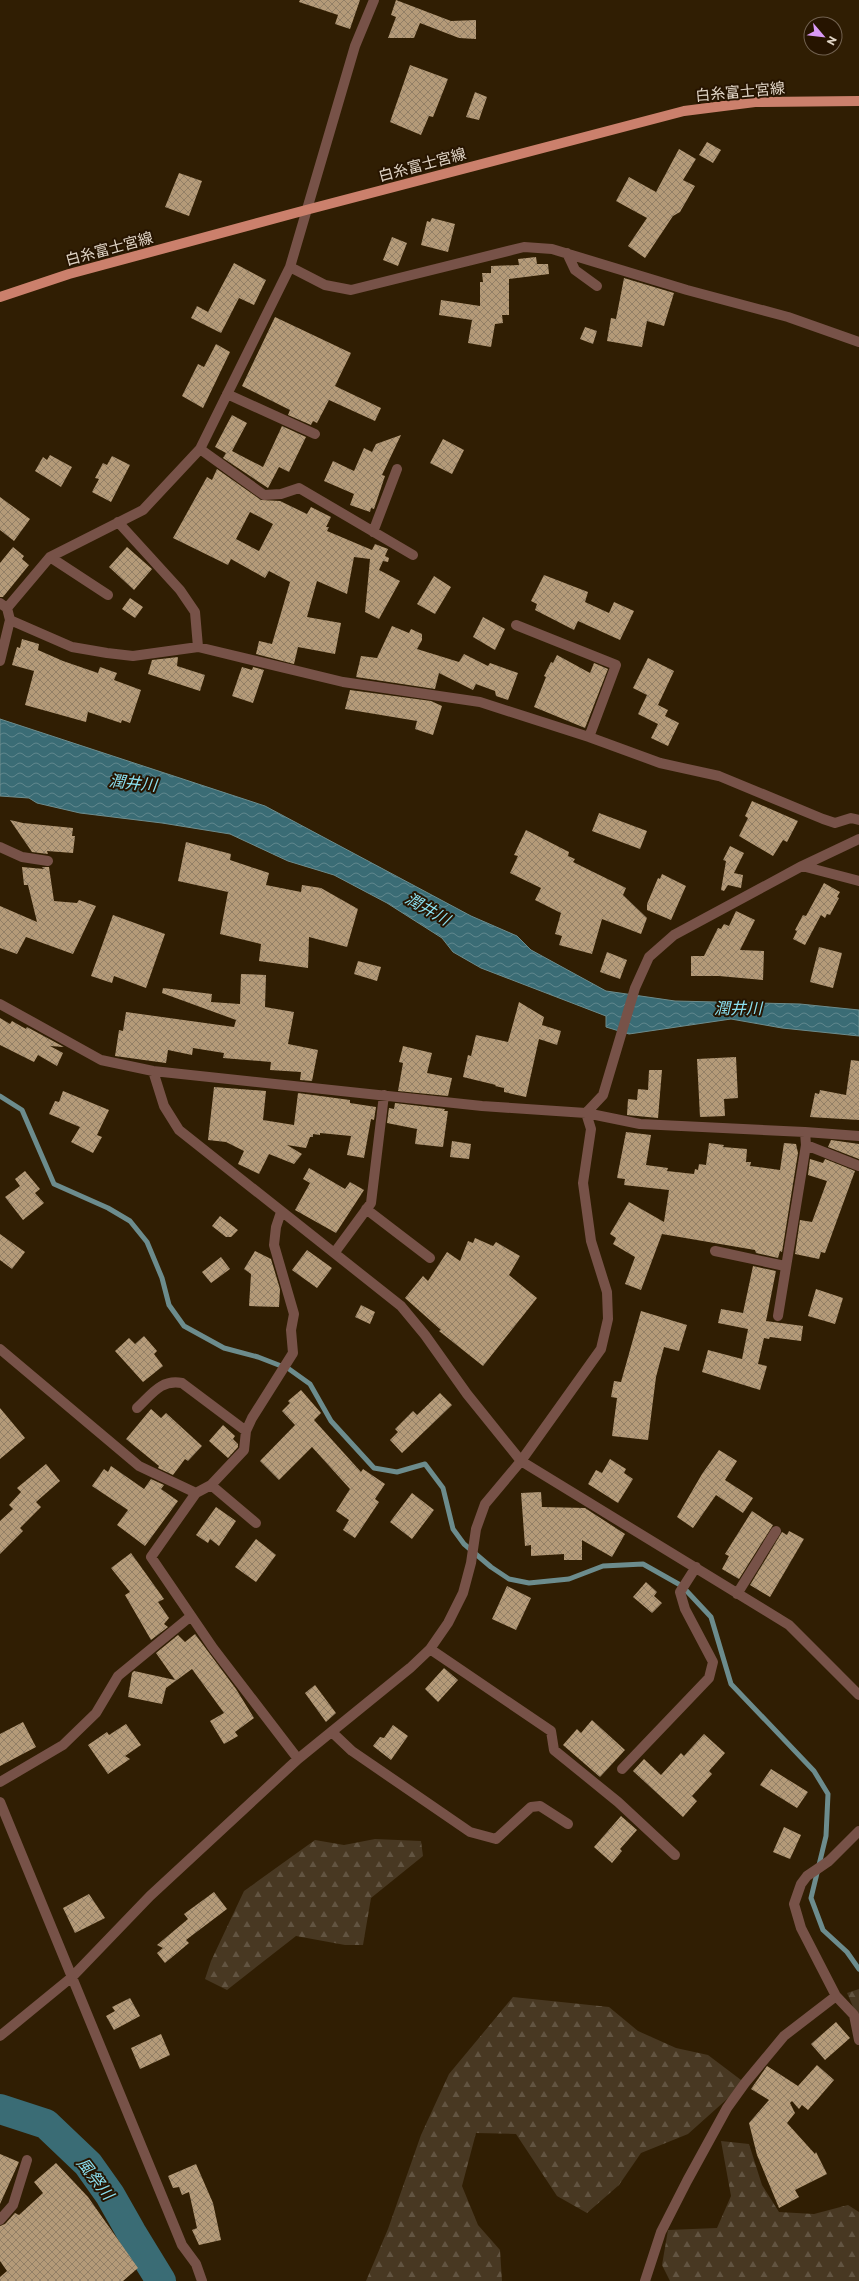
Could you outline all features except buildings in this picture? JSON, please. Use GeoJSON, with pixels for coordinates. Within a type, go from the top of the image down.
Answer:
{"type":"FeatureCollection","features":[{"type":"Feature","properties":{"kind":"main road","name":"白糸富士宮線"},"geometry":{"type":"LineString","coordinates":[[0,297],[69,274],[684,111],[755,102],[859,102]]}},
{"type":"Feature","properties":{"kind":"street"},"geometry":{"type":"LineString","coordinates":[[0,661],[10,620],[4,605],[50,557],[142,510],[200,449],[290,267],[355,46],[374,0]]}},
{"type":"Feature","properties":{"kind":"street"},"geometry":{"type":"LineString","coordinates":[[290,267],[325,285],[351,290],[524,247],[552,248],[788,317],[859,342]]}},
{"type":"Feature","properties":{"kind":"street"},"geometry":{"type":"LineString","coordinates":[[567,253],[575,270],[597,286]]}},
{"type":"Feature","properties":{"kind":"street"},"geometry":{"type":"LineString","coordinates":[[227,394],[315,434]]}},
{"type":"Feature","properties":{"kind":"street"},"geometry":{"type":"LineString","coordinates":[[200,449],[264,495],[281,494],[299,488],[413,555]]}},
{"type":"Feature","properties":{"kind":"street"},"geometry":{"type":"LineString","coordinates":[[373,532],[397,469]]}},
{"type":"Feature","properties":{"kind":"street"},"geometry":{"type":"LineString","coordinates":[[118,522],[180,590],[195,612],[198,647]]}},
{"type":"Feature","properties":{"kind":"street"},"geometry":{"type":"LineString","coordinates":[[50,557],[108,595]]}},
{"type":"Feature","properties":{"kind":"street"},"geometry":{"type":"LineString","coordinates":[[10,620],[72,647],[133,656],[198,647],[343,682],[480,702],[589,737],[660,763],[719,776],[835,823],[851,818],[859,820]]}},
{"type":"Feature","properties":{"kind":"street"},"geometry":{"type":"LineString","coordinates":[[516,624],[616,665],[589,737]]}},
{"type":"Feature","properties":{"kind":"street"},"geometry":{"type":"LineString","coordinates":[[586,1113],[602,1095],[635,988],[649,957],[674,935],[802,866],[859,838]]}},
{"type":"Feature","properties":{"kind":"street"},"geometry":{"type":"LineString","coordinates":[[0,847],[22,857],[48,861]]}},
{"type":"Feature","properties":{"kind":"street"},"geometry":{"type":"LineString","coordinates":[[802,866],[859,880]]}},
{"type":"Feature","properties":{"kind":"street"},"geometry":{"type":"LineString","coordinates":[[0,1004],[101,1060],[153,1071],[482,1106],[586,1113],[640,1124],[859,1136]]}},
{"type":"Feature","properties":{"kind":"street"},"geometry":{"type":"LineString","coordinates":[[153,1071],[164,1106],[179,1130],[281,1212],[335,1252],[400,1306],[425,1335],[467,1394],[522,1461],[694,1570],[789,1626],[859,1695]]}},
{"type":"Feature","properties":{"kind":"street"},"geometry":{"type":"LineString","coordinates":[[335,1252],[371,1203],[384,1096]]}},
{"type":"Feature","properties":{"kind":"street"},"geometry":{"type":"LineString","coordinates":[[0,2036],[72,1977],[150,1896],[298,1759],[430,1649],[448,1623],[463,1594],[471,1562],[476,1529],[485,1504],[522,1461],[601,1349],[608,1319],[607,1292],[591,1241],[584,1183],[591,1129],[586,1113]]}},
{"type":"Feature","properties":{"kind":"street"},"geometry":{"type":"LineString","coordinates":[[778,1316],[806,1145],[805,1132]]}},
{"type":"Feature","properties":{"kind":"street"},"geometry":{"type":"LineString","coordinates":[[806,1145],[859,1166]]}},
{"type":"Feature","properties":{"kind":"street"},"geometry":{"type":"LineString","coordinates":[[366,1209],[430,1258]]}},
{"type":"Feature","properties":{"kind":"street"},"geometry":{"type":"LineString","coordinates":[[281,1212],[276,1227],[274,1245],[294,1314],[292,1330],[293,1353],[252,1418],[246,1431],[244,1450],[211,1485],[196,1493],[151,1557],[227,1667],[298,1759]]}},
{"type":"Feature","properties":{"kind":"street"},"geometry":{"type":"LineString","coordinates":[[715,1251],[785,1266]]}},
{"type":"Feature","properties":{"kind":"street"},"geometry":{"type":"LineString","coordinates":[[0,1348],[139,1466],[196,1493]]}},
{"type":"Feature","properties":{"kind":"street"},"geometry":{"type":"LineString","coordinates":[[138,1408],[164,1383],[182,1383],[246,1431]]}},
{"type":"Feature","properties":{"kind":"street"},"geometry":{"type":"LineString","coordinates":[[211,1485],[256,1523]]}},
{"type":"Feature","properties":{"kind":"street"},"geometry":{"type":"LineString","coordinates":[[737,1594],[776,1531]]}},
{"type":"Feature","properties":{"kind":"street"},"geometry":{"type":"LineString","coordinates":[[622,1769],[708,1678],[713,1662],[685,1609],[680,1592],[694,1570]]}},
{"type":"Feature","properties":{"kind":"street"},"geometry":{"type":"LineString","coordinates":[[0,1782],[63,1745],[96,1713],[118,1676],[191,1616]]}},
{"type":"Feature","properties":{"kind":"street"},"geometry":{"type":"LineString","coordinates":[[430,1649],[551,1731],[554,1750],[618,1802],[675,1855]]}},
{"type":"Feature","properties":{"kind":"street"},"geometry":{"type":"LineString","coordinates":[[332,1732],[352,1751],[470,1832],[496,1839],[531,1807],[536,1806],[540,1806],[568,1824]]}},
{"type":"Feature","properties":{"kind":"street"},"geometry":{"type":"LineString","coordinates":[[0,1802],[182,2245],[196,2264],[202,2281]]}},
{"type":"Feature","properties":{"kind":"street"},"geometry":{"type":"LineString","coordinates":[[859,1830],[829,1861],[806,1876],[801,1884],[794,1904],[801,1928],[836,1996],[854,2015],[859,2040]]}},
{"type":"Feature","properties":{"kind":"street"},"geometry":{"type":"LineString","coordinates":[[644,2281],[661,2232],[687,2181],[732,2102],[745,2083],[784,2036],[836,1996]]}},
{"type":"Feature","properties":{"kind":"street"},"geometry":{"type":"LineString","coordinates":[[0,2220],[13,2205],[27,2160]]}},
{"type":"Feature","properties":{"kind":"green space"},"geometry":{"type":"Polygon","coordinates":[[[375,1839],[421,1841],[423,1856],[371,1898],[363,1945],[345,1945],[296,1936],[227,1990],[205,1979],[211,1961],[244,1891],[315,1840],[344,1845],[375,1839]]]}},
{"type":"Feature","properties":{"kind":"green space"},"geometry":{"type":"Polygon","coordinates":[[[859,1989],[859,2020],[847,1993],[859,1989]]]}},
{"type":"Feature","properties":{"kind":"green space"},"geometry":{"type":"Polygon","coordinates":[[[513,1997],[609,2007],[638,2031],[676,2048],[708,2055],[745,2083],[688,2134],[641,2153],[619,2185],[587,2213],[557,2196],[516,2134],[476,2133],[462,2186],[478,2225],[500,2250],[502,2281],[366,2281],[388,2229],[421,2135],[449,2074],[513,1997]]]}},
{"type":"Feature","properties":{"kind":"green space"},"geometry":{"type":"Polygon","coordinates":[[[721,2141],[749,2144],[762,2185],[779,2212],[814,2214],[848,2205],[859,2212],[859,2281],[670,2281],[662,2265],[668,2230],[717,2228],[731,2196],[721,2141]]]}},
{"type":"Feature","properties":{"kind":"water","name":"潤井川"},"geometry":{"type":"Polygon","coordinates":[[[0,719],[265,806],[471,916],[517,936],[531,950],[606,991],[675,1001],[800,1004],[859,1010],[859,1036],[782,1028],[731,1019],[629,1034],[606,1027],[606,1016],[481,968],[453,952],[442,938],[387,903],[334,875],[288,861],[230,834],[162,823],[80,813],[37,803],[29,798],[0,796],[0,719]]]}},
{"type":"Feature","properties":{"kind":"waterway"},"geometry":{"type":"LineString","coordinates":[[0,1096],[22,1110],[54,1184],[108,1208],[130,1221],[147,1242],[162,1278],[169,1305],[184,1326],[224,1348],[258,1357],[289,1369],[310,1384],[331,1421],[374,1468],[397,1472],[425,1464],[443,1488],[453,1529],[464,1544],[491,1567],[509,1579],[529,1583],[569,1579],[603,1566],[643,1564],[682,1586],[711,1617],[731,1684],[814,1771],[828,1794],[826,1836],[811,1898],[823,1930],[847,1952],[859,1969]]}},
{"type":"Feature","properties":{"kind":"waterway","name":"風祭川"},"geometry":{"type":"LineString","coordinates":[[0,2109],[46,2124],[88,2164],[110,2195],[161,2281]]}}]}
